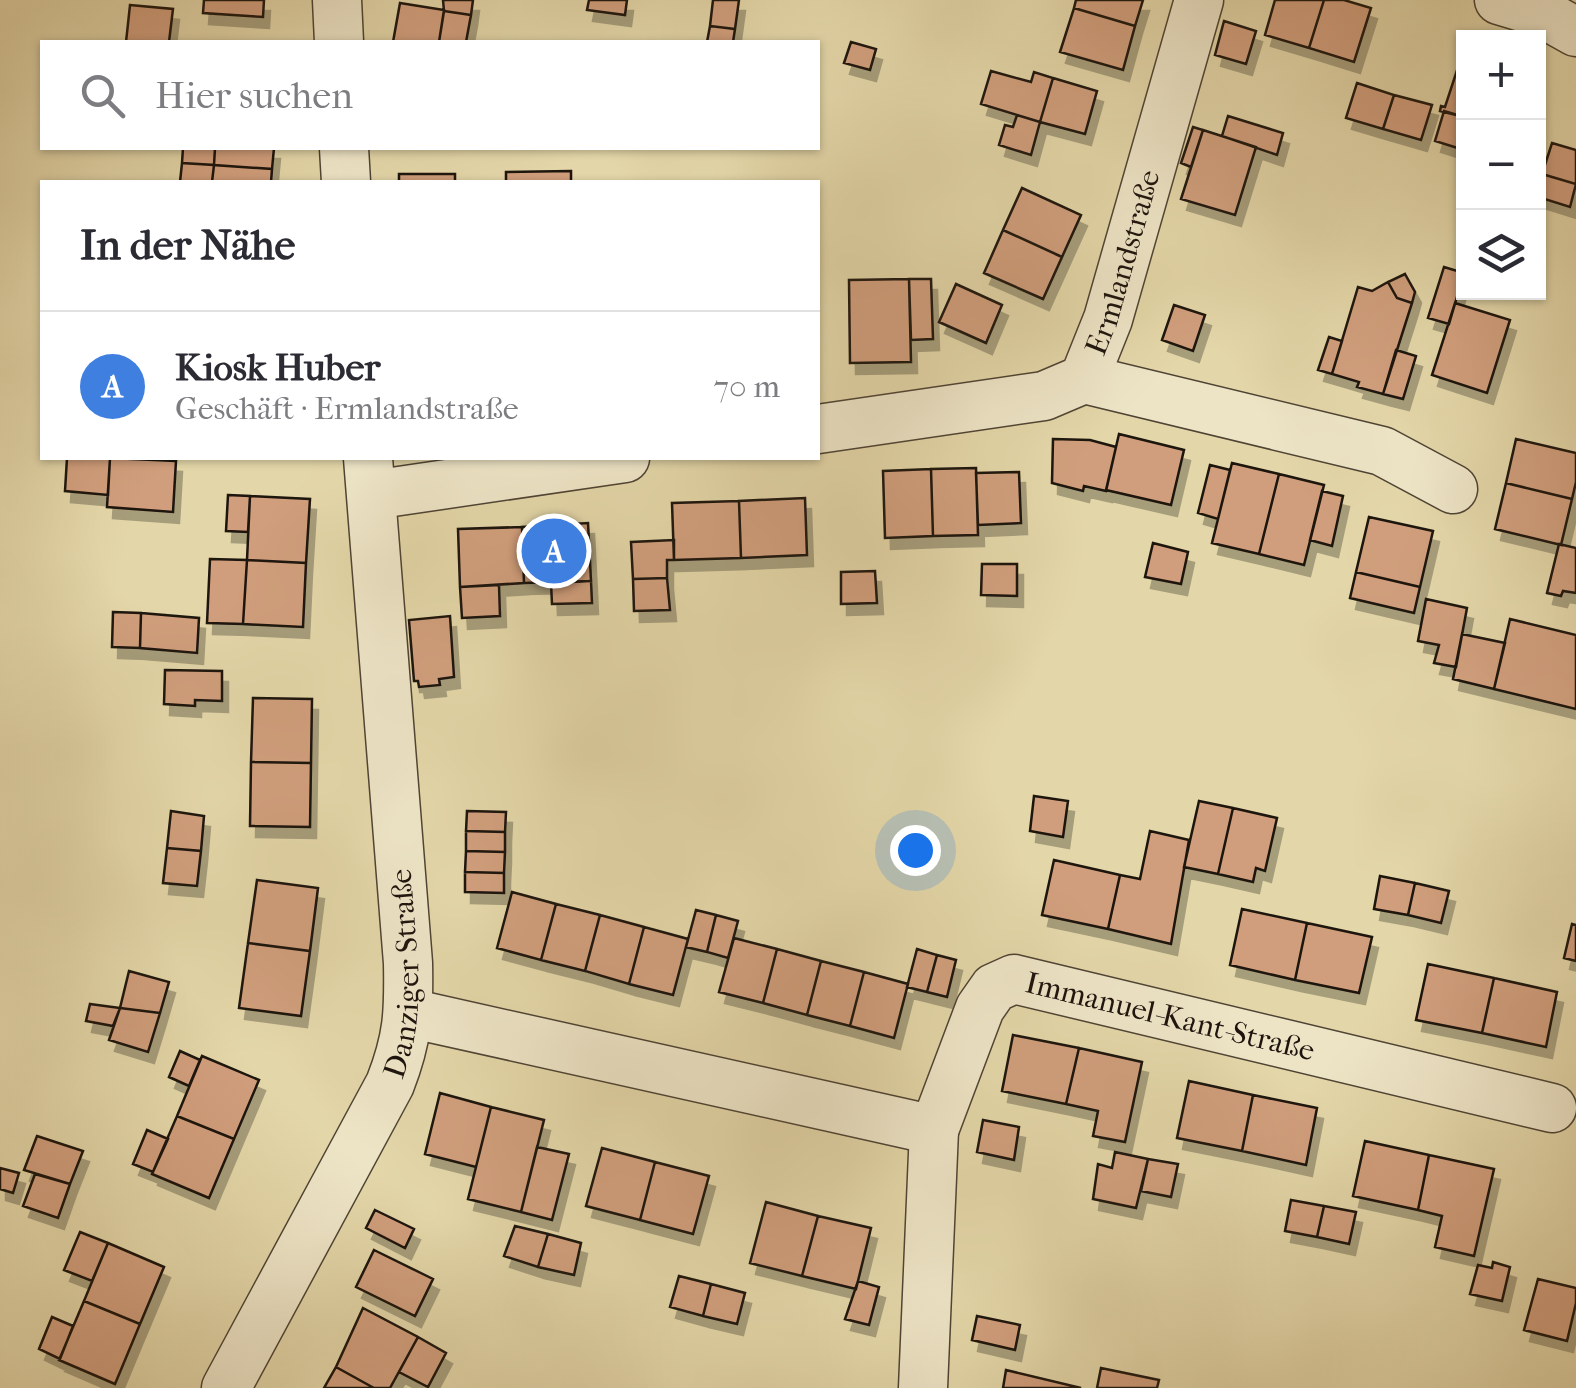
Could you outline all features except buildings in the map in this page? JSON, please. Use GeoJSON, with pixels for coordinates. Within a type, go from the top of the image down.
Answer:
{"type":"FeatureCollection","features":[{"type":"Feature","properties":{"kind":"street"},"geometry":{"type":"LineString","coordinates":[[338,0],[339,40]]}},
{"type":"Feature","properties":{"kind":"street","name":"Ermlandstraße"},"geometry":{"type":"LineString","coordinates":[[820,429],[1044,396],[1084,380],[1108,318],[1200,0]]}},
{"type":"Feature","properties":{"kind":"street"},"geometry":{"type":"LineString","coordinates":[[1499,0],[1542,13],[1576,32]]}},
{"type":"Feature","properties":{"kind":"street"},"geometry":{"type":"LineString","coordinates":[[344,150],[346,180]]}},
{"type":"Feature","properties":{"kind":"street"},"geometry":{"type":"LineString","coordinates":[[1084,380],[1382,450],[1453,489]]}},
{"type":"Feature","properties":{"kind":"street"},"geometry":{"type":"LineString","coordinates":[[370,476],[597,460]]}},
{"type":"Feature","properties":{"kind":"street","name":"Danziger Straße"},"geometry":{"type":"LineString","coordinates":[[226,1388],[390,1084],[404,1047],[410,1013],[370,476]]}},
{"type":"Feature","properties":{"kind":"street","name":"Immanuel-Kant-Straße"},"geometry":{"type":"LineString","coordinates":[[934,1130],[980,1008],[994,988],[1014,979],[1552,1108]]}},
{"type":"Feature","properties":{"kind":"street"},"geometry":{"type":"LineString","coordinates":[[410,1013],[934,1130],[923,1388]]}},
{"type":"Feature","properties":{"kind":"place","name":"Kiosk Huber"},"geometry":{"type":"Point","coordinates":[554,551]}}]}
